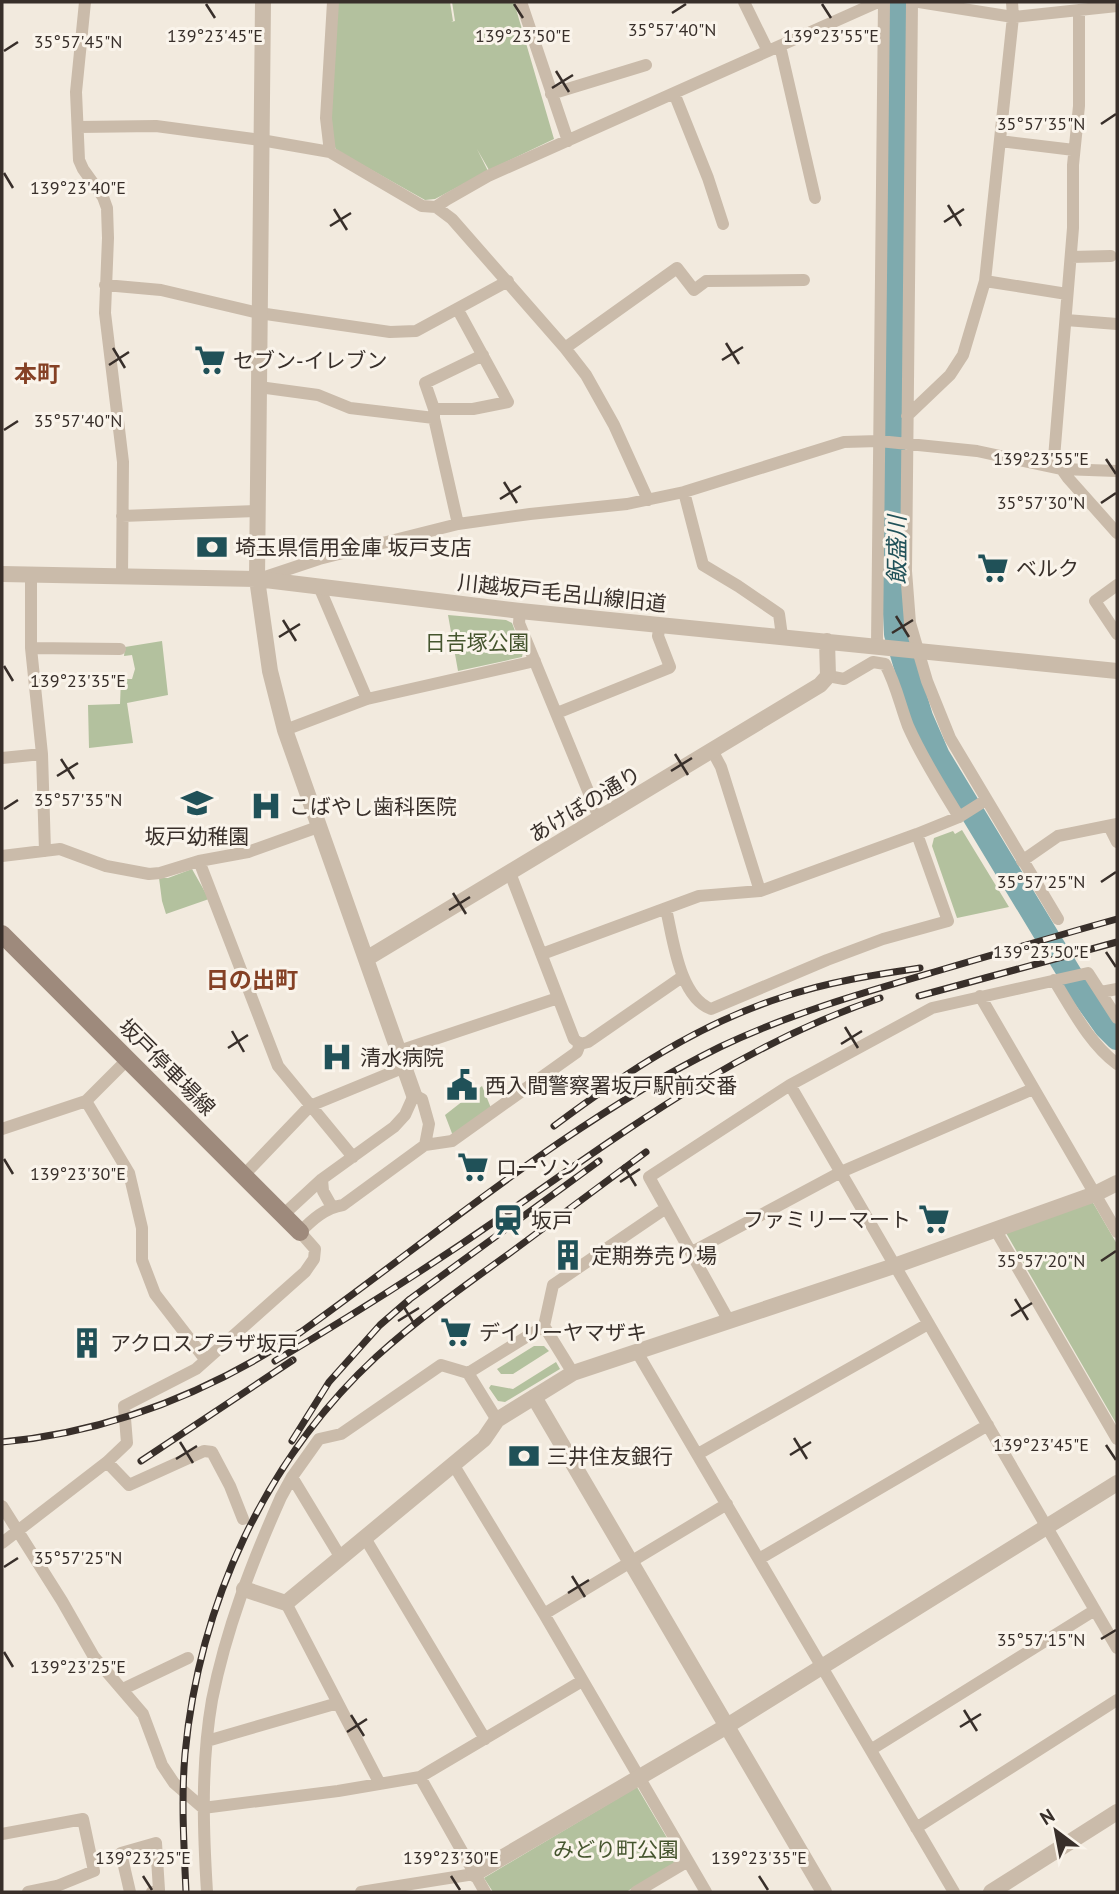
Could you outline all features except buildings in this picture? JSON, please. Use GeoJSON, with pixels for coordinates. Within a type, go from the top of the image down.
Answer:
{"type":"FeatureCollection","features":[{"type":"Feature","properties":{"kind":"main road","name":"坂戸停車場線"},"geometry":{"type":"LineString","coordinates":[[2,934],[300,1232]]}},
{"type":"Feature","properties":{"kind":"street"},"geometry":{"type":"LineString","coordinates":[[85,2],[76,92],[79,160],[107,208],[104,313],[123,462],[122,577]]}},
{"type":"Feature","properties":{"kind":"street"},"geometry":{"type":"LineString","coordinates":[[263,2],[256,511],[257,579],[270,671],[285,730],[318,827],[414,1094],[422,1099],[429,1124],[425,1145]]}},
{"type":"Feature","properties":{"kind":"street"},"geometry":{"type":"LineString","coordinates":[[330,152],[326,118],[332,2]]}},
{"type":"Feature","properties":{"kind":"street"},"geometry":{"type":"LineString","coordinates":[[521,2],[568,141]]}},
{"type":"Feature","properties":{"kind":"street"},"geometry":{"type":"LineString","coordinates":[[744,2],[774,49],[815,198]]}},
{"type":"Feature","properties":{"kind":"street"},"geometry":{"type":"LineString","coordinates":[[436,208],[488,176],[877,2]]}},
{"type":"Feature","properties":{"kind":"street"},"geometry":{"type":"LineString","coordinates":[[881,646],[879,440],[884,2]]}},
{"type":"Feature","properties":{"kind":"street"},"geometry":{"type":"LineString","coordinates":[[912,2],[906,444],[906,571],[910,623],[916,650],[950,738],[1058,919]]}},
{"type":"Feature","properties":{"kind":"street"},"geometry":{"type":"LineString","coordinates":[[919,2],[1013,17],[1117,6]]}},
{"type":"Feature","properties":{"kind":"street"},"geometry":{"type":"LineString","coordinates":[[907,416],[950,375],[963,355],[985,281],[1013,17],[1012,2]]}},
{"type":"Feature","properties":{"kind":"street"},"geometry":{"type":"LineString","coordinates":[[1079,10],[1079,106],[1074,150],[1071,257],[1054,458],[1117,533]]}},
{"type":"Feature","properties":{"kind":"street"},"geometry":{"type":"LineString","coordinates":[[551,94],[646,65]]}},
{"type":"Feature","properties":{"kind":"street"},"geometry":{"type":"LineString","coordinates":[[674,93],[699,154],[723,225]]}},
{"type":"Feature","properties":{"kind":"street"},"geometry":{"type":"LineString","coordinates":[[78,127],[156,126],[261,139],[330,152],[422,206],[436,208],[452,219],[509,281],[586,375],[614,425],[648,500]]}},
{"type":"Feature","properties":{"kind":"street"},"geometry":{"type":"LineString","coordinates":[[1000,141],[1074,150]]}},
{"type":"Feature","properties":{"kind":"street"},"geometry":{"type":"LineString","coordinates":[[1071,257],[1111,256]]}},
{"type":"Feature","properties":{"kind":"street"},"geometry":{"type":"LineString","coordinates":[[565,348],[677,268],[694,290],[706,281],[804,280]]}},
{"type":"Feature","properties":{"kind":"street"},"geometry":{"type":"LineString","coordinates":[[105,285],[161,290],[259,313],[390,332],[416,331],[509,281]]}},
{"type":"Feature","properties":{"kind":"street"},"geometry":{"type":"LineString","coordinates":[[985,281],[1067,294]]}},
{"type":"Feature","properties":{"kind":"street"},"geometry":{"type":"LineString","coordinates":[[259,387],[318,395],[350,408],[434,413],[508,402],[458,310]]}},
{"type":"Feature","properties":{"kind":"street"},"geometry":{"type":"LineString","coordinates":[[1066,320],[1117,324]]}},
{"type":"Feature","properties":{"kind":"street"},"geometry":{"type":"LineString","coordinates":[[458,524],[425,383],[483,355]]}},
{"type":"Feature","properties":{"kind":"street"},"geometry":{"type":"LineString","coordinates":[[257,579],[319,559],[458,524],[648,500],[684,492],[844,442],[879,440],[977,451],[1061,468],[1117,471]]}},
{"type":"Feature","properties":{"kind":"street"},"geometry":{"type":"LineString","coordinates":[[684,492],[703,565],[779,614],[782,636]]}},
{"type":"Feature","properties":{"kind":"street"},"geometry":{"type":"LineString","coordinates":[[122,516],[256,511]]}},
{"type":"Feature","properties":{"kind":"street"},"geometry":{"type":"LineString","coordinates":[[319,559],[312,588],[368,699]]}},
{"type":"Feature","properties":{"kind":"street","name":"川越坂戸毛呂山線旧道"},"geometry":{"type":"LineString","coordinates":[[2,574],[257,579],[312,588],[520,611],[1117,671]]}},
{"type":"Feature","properties":{"kind":"street"},"geometry":{"type":"LineString","coordinates":[[31,574],[31,648],[42,754],[45,851]]}},
{"type":"Feature","properties":{"kind":"street"},"geometry":{"type":"LineString","coordinates":[[1117,585],[1095,601],[1117,634]]}},
{"type":"Feature","properties":{"kind":"street"},"geometry":{"type":"LineString","coordinates":[[520,611],[519,623],[600,820]]}},
{"type":"Feature","properties":{"kind":"street"},"geometry":{"type":"LineString","coordinates":[[557,713],[669,668],[658,636],[660,624]]}},
{"type":"Feature","properties":{"kind":"street"},"geometry":{"type":"LineString","coordinates":[[827,640],[828,676],[844,679],[873,662],[885,664],[893,678],[907,724],[926,764],[959,816]]}},
{"type":"Feature","properties":{"kind":"street"},"geometry":{"type":"LineString","coordinates":[[31,648],[120,649]]}},
{"type":"Feature","properties":{"kind":"street"},"geometry":{"type":"LineString","coordinates":[[285,730],[368,699],[535,661]]}},
{"type":"Feature","properties":{"kind":"street","name":"あけぼの通り"},"geometry":{"type":"LineString","coordinates":[[366,959],[712,752],[820,685],[828,676]]}},
{"type":"Feature","properties":{"kind":"street"},"geometry":{"type":"LineString","coordinates":[[712,752],[721,767],[760,891]]}},
{"type":"Feature","properties":{"kind":"street"},"geometry":{"type":"LineString","coordinates":[[2,758],[42,754]]}},
{"type":"Feature","properties":{"kind":"street"},"geometry":{"type":"LineString","coordinates":[[542,954],[699,897],[760,891],[917,834],[986,801]]}},
{"type":"Feature","properties":{"kind":"street"},"geometry":{"type":"LineString","coordinates":[[1022,860],[1058,836],[1113,825],[1117,842]]}},
{"type":"Feature","properties":{"kind":"street"},"geometry":{"type":"LineString","coordinates":[[2,856],[60,849],[106,866],[149,874],[168,872],[199,861],[248,852],[318,827]]}},
{"type":"Feature","properties":{"kind":"street"},"geometry":{"type":"LineString","coordinates":[[666,909],[682,977],[703,1006],[711,1009],[883,939],[948,921],[917,834]]}},
{"type":"Feature","properties":{"kind":"street"},"geometry":{"type":"LineString","coordinates":[[199,861],[278,1066],[353,1157]]}},
{"type":"Feature","properties":{"kind":"street"},"geometry":{"type":"LineString","coordinates":[[510,873],[574,1039],[580,1044]]}},
{"type":"Feature","properties":{"kind":"street"},"geometry":{"type":"LineString","coordinates":[[729,1321],[649,1177],[790,1085],[932,1008],[1088,973],[1117,1018]]}},
{"type":"Feature","properties":{"kind":"street"},"geometry":{"type":"LineString","coordinates":[[580,1044],[588,1042],[682,977]]}},
{"type":"Feature","properties":{"kind":"street"},"geometry":{"type":"LineString","coordinates":[[1057,979],[1083,1026],[1117,1064]]}},
{"type":"Feature","properties":{"kind":"street"},"geometry":{"type":"LineString","coordinates":[[1101,992],[1117,989]]}},
{"type":"Feature","properties":{"kind":"street"},"geometry":{"type":"LineString","coordinates":[[980,996],[1117,1232]]}},
{"type":"Feature","properties":{"kind":"street"},"geometry":{"type":"LineString","coordinates":[[399,1051],[558,998]]}},
{"type":"Feature","properties":{"kind":"street"},"geometry":{"type":"LineString","coordinates":[[2,1543],[107,1462],[127,1443],[124,1406],[196,1368],[305,1272],[314,1259],[315,1250],[300,1232],[313,1219],[332,1207],[343,1205],[425,1145],[452,1141],[577,1052],[580,1044]]}},
{"type":"Feature","properties":{"kind":"street"},"geometry":{"type":"LineString","coordinates":[[2,1129],[86,1101],[127,1060]]}},
{"type":"Feature","properties":{"kind":"street"},"geometry":{"type":"LineString","coordinates":[[243,1176],[310,1106],[405,1067]]}},
{"type":"Feature","properties":{"kind":"street"},"geometry":{"type":"LineString","coordinates":[[790,1085],[1117,1648]]}},
{"type":"Feature","properties":{"kind":"street"},"geometry":{"type":"LineString","coordinates":[[692,1252],[841,1172],[1033,1088]]}},
{"type":"Feature","properties":{"kind":"street"},"geometry":{"type":"LineString","coordinates":[[283,1215],[322,1179],[405,1115],[414,1094]]}},
{"type":"Feature","properties":{"kind":"street"},"geometry":{"type":"LineString","coordinates":[[86,1101],[128,1173],[142,1228],[142,1260],[155,1294],[205,1359]]}},
{"type":"Feature","properties":{"kind":"street"},"geometry":{"type":"LineString","coordinates":[[322,1179],[323,1191],[332,1207]]}},
{"type":"Feature","properties":{"kind":"street"},"geometry":{"type":"LineString","coordinates":[[286,1603],[484,1439],[497,1420],[573,1373],[894,1266],[1095,1194],[1117,1183]]}},
{"type":"Feature","properties":{"kind":"street"},"geometry":{"type":"LineString","coordinates":[[468,1373],[544,1326],[554,1285],[666,1208]]}},
{"type":"Feature","properties":{"kind":"street"},"geometry":{"type":"LineString","coordinates":[[995,1229],[1117,1439]]}},
{"type":"Feature","properties":{"kind":"street"},"geometry":{"type":"LineString","coordinates":[[698,1454],[928,1324]]}},
{"type":"Feature","properties":{"kind":"street"},"geometry":{"type":"LineString","coordinates":[[544,1326],[573,1373]]}},
{"type":"Feature","properties":{"kind":"street"},"geometry":{"type":"LineString","coordinates":[[637,1352],[954,1892]]}},
{"type":"Feature","properties":{"kind":"street"},"geometry":{"type":"LineString","coordinates":[[207,1892],[203,1808],[206,1741],[221,1660],[267,1528],[292,1477],[319,1438],[341,1434],[441,1365],[468,1373],[497,1420]]}},
{"type":"Feature","properties":{"kind":"street"},"geometry":{"type":"LineString","coordinates":[[534,1397],[820,1891]]}},
{"type":"Feature","properties":{"kind":"street"},"geometry":{"type":"LineString","coordinates":[[759,1559],[988,1425]]}},
{"type":"Feature","properties":{"kind":"street"},"geometry":{"type":"LineString","coordinates":[[107,1462],[129,1485],[204,1451],[212,1452],[243,1519]]}},
{"type":"Feature","properties":{"kind":"street"},"geometry":{"type":"LineString","coordinates":[[453,1464],[706,1892]]}},
{"type":"Feature","properties":{"kind":"street"},"geometry":{"type":"LineString","coordinates":[[292,1477],[341,1558]]}},
{"type":"Feature","properties":{"kind":"street"},"geometry":{"type":"LineString","coordinates":[[362,1892],[474,1874],[727,1727],[1117,1483]]}},
{"type":"Feature","properties":{"kind":"street"},"geometry":{"type":"LineString","coordinates":[[544,1614],[727,1504]]}},
{"type":"Feature","properties":{"kind":"street"},"geometry":{"type":"LineString","coordinates":[[2,1506],[94,1657],[144,1714],[162,1765],[174,1783],[203,1808],[419,1777],[582,1681]]}},
{"type":"Feature","properties":{"kind":"street"},"geometry":{"type":"LineString","coordinates":[[365,1538],[485,1739]]}},
{"type":"Feature","properties":{"kind":"street"},"geometry":{"type":"LineString","coordinates":[[244,1589],[286,1603],[380,1784]]}},
{"type":"Feature","properties":{"kind":"street"},"geometry":{"type":"LineString","coordinates":[[872,1749],[1095,1610]]}},
{"type":"Feature","properties":{"kind":"street"},"geometry":{"type":"LineString","coordinates":[[122,1689],[188,1658]]}},
{"type":"Feature","properties":{"kind":"street"},"geometry":{"type":"LineString","coordinates":[[916,1828],[1117,1700]]}},
{"type":"Feature","properties":{"kind":"street"},"geometry":{"type":"LineString","coordinates":[[206,1741],[338,1703]]}},
{"type":"Feature","properties":{"kind":"street"},"geometry":{"type":"LineString","coordinates":[[419,1777],[485,1892]]}},
{"type":"Feature","properties":{"kind":"street"},"geometry":{"type":"LineString","coordinates":[[991,1892],[1117,1812]]}},
{"type":"Feature","properties":{"kind":"street"},"geometry":{"type":"LineString","coordinates":[[2,1834],[83,1819],[94,1871],[57,1886],[29,1892]]}},
{"type":"Feature","properties":{"kind":"street"},"geometry":{"type":"LineString","coordinates":[[130,1892],[121,1853],[156,1843],[159,1890],[152,1892]]}},
{"type":"Feature","properties":{"kind":"street"},"geometry":{"type":"LineString","coordinates":[[636,1892],[688,1861]]}},
{"type":"Feature","properties":{"kind":"green space"},"geometry":{"type":"Polygon","coordinates":[[[334,2],[450,2],[451,22],[455,21],[452,2],[514,2],[554,139],[489,170],[477,149],[488,171],[435,199],[425,200],[336,150],[330,119],[334,2]]]}},
{"type":"Feature","properties":{"kind":"green space","name":"日𠮷塚公園"},"geometry":{"type":"Polygon","coordinates":[[[448,615],[506,620],[512,623],[523,652],[522,657],[458,671],[448,615]]]}},
{"type":"Feature","properties":{"kind":"green space"},"geometry":{"type":"Polygon","coordinates":[[[162,641],[168,695],[127,703],[133,743],[89,748],[88,705],[120,704],[121,679],[132,679],[135,669],[132,655],[124,656],[125,647],[162,641]]]}},
{"type":"Feature","properties":{"kind":"green space"},"geometry":{"type":"Polygon","coordinates":[[[962,830],[1009,907],[957,918],[932,846],[934,838],[962,830]]]}},
{"type":"Feature","properties":{"kind":"green space"},"geometry":{"type":"Polygon","coordinates":[[[192,869],[209,899],[166,914],[159,878],[168,878],[192,869]]]}},
{"type":"Feature","properties":{"kind":"green space"},"geometry":{"type":"Polygon","coordinates":[[[482,1086],[491,1108],[453,1136],[445,1115],[482,1086]]]}},
{"type":"Feature","properties":{"kind":"green space"},"geometry":{"type":"Polygon","coordinates":[[[1092,1201],[1117,1244],[1117,1425],[1006,1233],[1092,1201]]]}},
{"type":"Feature","properties":{"kind":"green space"},"geometry":{"type":"Polygon","coordinates":[[[534,1346],[544,1346],[549,1351],[513,1374],[501,1374],[497,1369],[534,1346]]]}},
{"type":"Feature","properties":{"kind":"green space"},"geometry":{"type":"Polygon","coordinates":[[[556,1362],[560,1369],[505,1402],[498,1401],[489,1388],[491,1385],[513,1389],[556,1362]]]}},
{"type":"Feature","properties":{"kind":"green space","name":"みどり町公園"},"geometry":{"type":"Polygon","coordinates":[[[637,1787],[680,1860],[626,1892],[493,1892],[484,1878],[637,1787]]]}},
{"type":"Feature","properties":{"kind":"waterway","name":"飯盛川"},"geometry":{"type":"LineString","coordinates":[[895,2],[893,573],[896,634],[921,717],[938,756],[1079,989],[1117,1038]]}},
{"type":"Feature","properties":{"kind":"railway"},"geometry":{"type":"LineString","coordinates":[[2,1442],[42,1437],[121,1419],[195,1391],[266,1354],[301,1332],[557,1144],[610,1109],[720,1047],[772,1024],[853,996],[1117,919]]}},
{"type":"Feature","properties":{"kind":"railway"},"geometry":{"type":"LineString","coordinates":[[919,996],[1117,942]]}},
{"type":"Feature","properties":{"kind":"railway"},"geometry":{"type":"LineString","coordinates":[[554,1126],[635,1069],[721,1021],[817,987],[920,968]]}},
{"type":"Feature","properties":{"kind":"railway"},"geometry":{"type":"LineString","coordinates":[[275,1361],[419,1272],[684,1093],[778,1040],[880,998]]}},
{"type":"Feature","properties":{"kind":"railway"},"geometry":{"type":"LineString","coordinates":[[186,1892],[183,1788],[193,1698],[205,1643],[222,1590],[244,1538],[270,1488],[301,1441],[336,1397],[376,1357],[442,1303],[646,1152]]}},
{"type":"Feature","properties":{"kind":"railway"},"geometry":{"type":"LineString","coordinates":[[292,1441],[329,1382],[380,1325],[410,1299],[599,1161]]}},
{"type":"Feature","properties":{"kind":"railway"},"geometry":{"type":"LineString","coordinates":[[141,1461],[293,1360]]}},
{"type":"Feature","properties":{"kind":"place","name":"セブン-イレブン"},"geometry":{"type":"Point","coordinates":[210,360]}},
{"type":"Feature","properties":{"kind":"place","name":"埼玉県信用金庫 坂戸支店"},"geometry":{"type":"Point","coordinates":[212,547]}},
{"type":"Feature","properties":{"kind":"place","name":"ベルク"},"geometry":{"type":"Point","coordinates":[993,568]}},
{"type":"Feature","properties":{"kind":"place","name":"坂戸幼稚園"},"geometry":{"type":"Point","coordinates":[197,803]}},
{"type":"Feature","properties":{"kind":"place","name":"こばやし歯科医院"},"geometry":{"type":"Point","coordinates":[266,806]}},
{"type":"Feature","properties":{"kind":"place","name":"清水病院"},"geometry":{"type":"Point","coordinates":[337,1057]}},
{"type":"Feature","properties":{"kind":"place","name":"西入間警察署坂戸駅前交番"},"geometry":{"type":"Point","coordinates":[462,1085]}},
{"type":"Feature","properties":{"kind":"place","name":"ローソン"},"geometry":{"type":"Point","coordinates":[473,1167]}},
{"type":"Feature","properties":{"kind":"place","name":"ファミリーマート"},"geometry":{"type":"Point","coordinates":[934,1219]}},
{"type":"Feature","properties":{"kind":"place","name":"坂戸"},"geometry":{"type":"Point","coordinates":[508,1220]}},
{"type":"Feature","properties":{"kind":"place","name":"定期券売り場"},"geometry":{"type":"Point","coordinates":[568,1255]}},
{"type":"Feature","properties":{"kind":"place","name":"デイリーヤマザキ"},"geometry":{"type":"Point","coordinates":[456,1332]}},
{"type":"Feature","properties":{"kind":"place","name":"アクロスプラザ坂戸"},"geometry":{"type":"Point","coordinates":[87,1343]}},
{"type":"Feature","properties":{"kind":"place","name":"三井住友銀行"},"geometry":{"type":"Point","coordinates":[524,1456]}},
{"type":"Feature","properties":{"kind":"district","name":"本町"},"geometry":{"type":"Point","coordinates":[37,373]}},
{"type":"Feature","properties":{"kind":"district","name":"日の出町"},"geometry":{"type":"Point","coordinates":[252,979]}}]}
